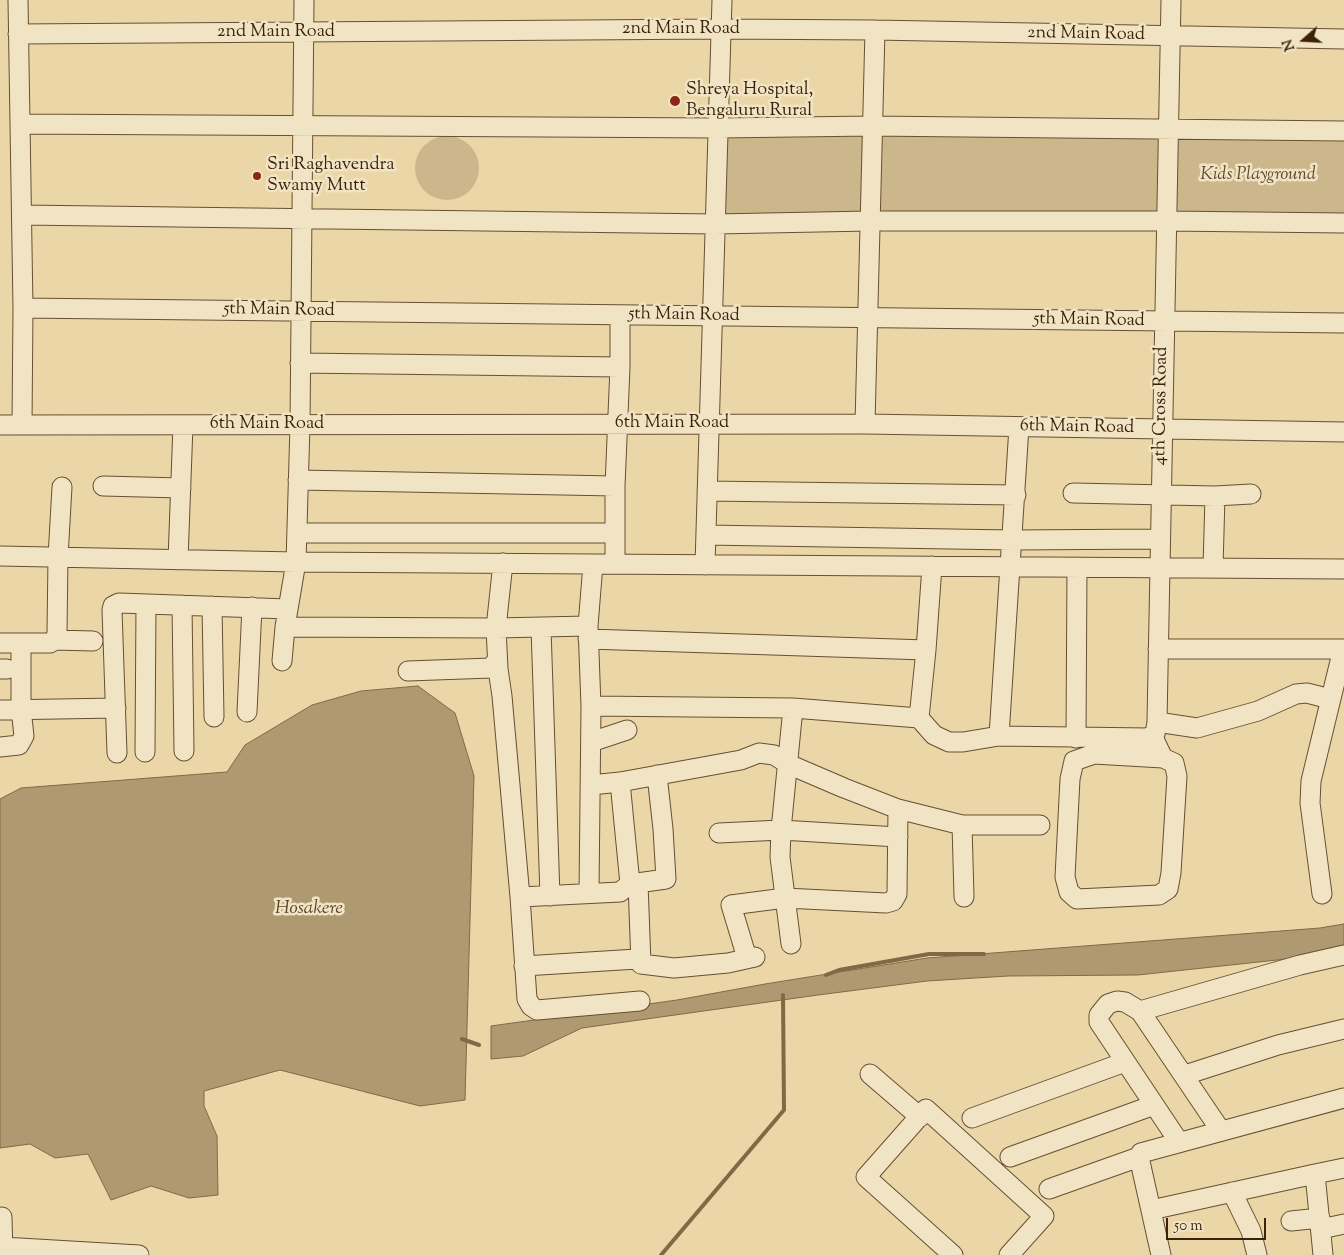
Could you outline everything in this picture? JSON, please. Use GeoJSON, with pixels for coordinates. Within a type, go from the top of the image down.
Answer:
{"type":"FeatureCollection","features":[{"type":"Feature","properties":{"kind":"street"},"geometry":{"type":"LineString","coordinates":[[18,0],[23,308],[22,425]]}},
{"type":"Feature","properties":{"kind":"street"},"geometry":{"type":"LineString","coordinates":[[282,662],[286,618],[296,562],[297,533],[300,425],[304,0]]}},
{"type":"Feature","properties":{"kind":"street"},"geometry":{"type":"LineString","coordinates":[[705,565],[722,0]]}},
{"type":"Feature","properties":{"kind":"street","name":"4th Cross Road"},"geometry":{"type":"LineString","coordinates":[[1155,729],[1171,0]]}},
{"type":"Feature","properties":{"kind":"street","name":"2nd Main Road"},"geometry":{"type":"LineString","coordinates":[[18,34],[720,29],[1344,39]]}},
{"type":"Feature","properties":{"kind":"street"},"geometry":{"type":"LineString","coordinates":[[865,424],[875,30]]}},
{"type":"Feature","properties":{"kind":"street"},"geometry":{"type":"LineString","coordinates":[[20,124],[718,128],[872,126],[1344,131]]}},
{"type":"Feature","properties":{"kind":"street"},"geometry":{"type":"LineString","coordinates":[[22,215],[715,224],[870,221],[1344,223]]}},
{"type":"Feature","properties":{"kind":"street","name":"5th Main Road"},"geometry":{"type":"LineString","coordinates":[[23,308],[1344,323]]}},
{"type":"Feature","properties":{"kind":"street"},"geometry":{"type":"LineString","coordinates":[[615,564],[615,486],[620,367],[620,315]]}},
{"type":"Feature","properties":{"kind":"street"},"geometry":{"type":"LineString","coordinates":[[300,363],[620,367]]}},
{"type":"Feature","properties":{"kind":"street","name":"6th Main Road"},"geometry":{"type":"LineString","coordinates":[[0,425],[865,424],[1344,432]]}},
{"type":"Feature","properties":{"kind":"street"},"geometry":{"type":"LineString","coordinates":[[178,560],[183,425]]}},
{"type":"Feature","properties":{"kind":"street"},"geometry":{"type":"LineString","coordinates":[[998,736],[1016,495],[1019,427]]}},
{"type":"Feature","properties":{"kind":"street"},"geometry":{"type":"LineString","coordinates":[[298,480],[615,486]]}},
{"type":"Feature","properties":{"kind":"street"},"geometry":{"type":"LineString","coordinates":[[103,486],[181,488]]}},
{"type":"Feature","properties":{"kind":"street"},"geometry":{"type":"LineString","coordinates":[[55,640],[57,633],[58,557],[62,487]]}},
{"type":"Feature","properties":{"kind":"street"},"geometry":{"type":"LineString","coordinates":[[707,491],[1016,495]]}},
{"type":"Feature","properties":{"kind":"street"},"geometry":{"type":"LineString","coordinates":[[1073,493],[1215,496],[1251,494]]}},
{"type":"Feature","properties":{"kind":"street"},"geometry":{"type":"LineString","coordinates":[[1213,568],[1215,496]]}},
{"type":"Feature","properties":{"kind":"street"},"geometry":{"type":"LineString","coordinates":[[297,533],[615,533]]}},
{"type":"Feature","properties":{"kind":"street"},"geometry":{"type":"LineString","coordinates":[[706,535],[1012,540],[1160,539]]}},
{"type":"Feature","properties":{"kind":"street"},"geometry":{"type":"LineString","coordinates":[[0,556],[296,562],[1344,569]]}},
{"type":"Feature","properties":{"kind":"street"},"geometry":{"type":"LineString","coordinates":[[504,564],[496,628],[497,660],[520,898],[527,999],[531,1006],[538,1010],[640,1001]]}},
{"type":"Feature","properties":{"kind":"street"},"geometry":{"type":"LineString","coordinates":[[589,894],[591,706],[588,633],[594,564]]}},
{"type":"Feature","properties":{"kind":"street"},"geometry":{"type":"LineString","coordinates":[[919,718],[932,566]]}},
{"type":"Feature","properties":{"kind":"street"},"geometry":{"type":"LineString","coordinates":[[1076,738],[1078,567]]}},
{"type":"Feature","properties":{"kind":"street"},"geometry":{"type":"LineString","coordinates":[[117,753],[112,625],[113,606],[119,603],[252,607],[286,618],[496,628],[541,628],[588,633],[926,650]]}},
{"type":"Feature","properties":{"kind":"street"},"geometry":{"type":"LineString","coordinates":[[145,752],[146,604]]}},
{"type":"Feature","properties":{"kind":"street"},"geometry":{"type":"LineString","coordinates":[[182,605],[184,751]]}},
{"type":"Feature","properties":{"kind":"street"},"geometry":{"type":"LineString","coordinates":[[212,606],[214,717]]}},
{"type":"Feature","properties":{"kind":"street"},"geometry":{"type":"LineString","coordinates":[[247,712],[252,607]]}},
{"type":"Feature","properties":{"kind":"street"},"geometry":{"type":"LineString","coordinates":[[541,628],[550,896]]}},
{"type":"Feature","properties":{"kind":"street"},"geometry":{"type":"LineString","coordinates":[[0,643],[50,643],[55,640],[93,641]]}},
{"type":"Feature","properties":{"kind":"street"},"geometry":{"type":"LineString","coordinates":[[0,747],[19,745],[24,736],[20,710],[21,643]]}},
{"type":"Feature","properties":{"kind":"street"},"geometry":{"type":"LineString","coordinates":[[1158,649],[1344,649],[1311,781],[1310,803],[1322,894]]}},
{"type":"Feature","properties":{"kind":"street"},"geometry":{"type":"LineString","coordinates":[[408,670],[491,668],[497,660]]}},
{"type":"Feature","properties":{"kind":"street"},"geometry":{"type":"LineString","coordinates":[[1155,729],[1197,728],[1258,711],[1296,694],[1307,693],[1330,699]]}},
{"type":"Feature","properties":{"kind":"street"},"geometry":{"type":"LineString","coordinates":[[591,706],[793,708],[919,718],[934,734],[949,742],[963,742],[998,736],[1148,738],[1155,729]]}},
{"type":"Feature","properties":{"kind":"street"},"geometry":{"type":"LineString","coordinates":[[0,710],[116,708]]}},
{"type":"Feature","properties":{"kind":"street"},"geometry":{"type":"LineString","coordinates":[[791,944],[780,857],[793,708]]}},
{"type":"Feature","properties":{"kind":"street"},"geometry":{"type":"LineString","coordinates":[[1155,729],[1164,758],[1174,764],[1177,776],[1171,873],[1168,889],[1159,895],[1077,899],[1069,892],[1065,877],[1070,779],[1074,761],[1094,754],[1164,758]]}},
{"type":"Feature","properties":{"kind":"street"},"geometry":{"type":"LineString","coordinates":[[591,742],[627,730]]}},
{"type":"Feature","properties":{"kind":"street"},"geometry":{"type":"LineString","coordinates":[[591,785],[620,782],[741,760],[760,753],[774,755],[788,764],[898,809],[962,825],[1040,825]]}},
{"type":"Feature","properties":{"kind":"street"},"geometry":{"type":"LineString","coordinates":[[520,898],[620,892],[634,883],[666,878],[657,775]]}},
{"type":"Feature","properties":{"kind":"street"},"geometry":{"type":"LineString","coordinates":[[620,782],[634,883],[641,964],[674,968],[751,958],[731,906],[784,898],[886,903],[893,901],[897,894],[898,809]]}},
{"type":"Feature","properties":{"kind":"street"},"geometry":{"type":"LineString","coordinates":[[962,825],[964,897]]}},
{"type":"Feature","properties":{"kind":"street"},"geometry":{"type":"LineString","coordinates":[[719,833],[781,830],[898,837]]}},
{"type":"Feature","properties":{"kind":"street"},"geometry":{"type":"LineString","coordinates":[[1140,1011],[1300,965],[1344,955]]}},
{"type":"Feature","properties":{"kind":"street"},"geometry":{"type":"LineString","coordinates":[[524,966],[637,959]]}},
{"type":"Feature","properties":{"kind":"street"},"geometry":{"type":"LineString","coordinates":[[1179,1142],[1099,1022],[1099,1014],[1108,1004],[1117,1001],[1125,1002],[1140,1011],[1221,1131]]}},
{"type":"Feature","properties":{"kind":"street"},"geometry":{"type":"LineString","coordinates":[[1185,1075],[1278,1045],[1344,1029]]}},
{"type":"Feature","properties":{"kind":"street"},"geometry":{"type":"LineString","coordinates":[[972,1118],[1125,1062]]}},
{"type":"Feature","properties":{"kind":"street"},"geometry":{"type":"LineString","coordinates":[[870,1074],[920,1117]]}},
{"type":"Feature","properties":{"kind":"street"},"geometry":{"type":"LineString","coordinates":[[1049,1189],[1139,1157],[1141,1153],[1344,1098]]}},
{"type":"Feature","properties":{"kind":"street"},"geometry":{"type":"LineString","coordinates":[[1010,1156],[1154,1105]]}},
{"type":"Feature","properties":{"kind":"street"},"geometry":{"type":"LineString","coordinates":[[953,1255],[866,1177],[926,1109],[1044,1216],[1009,1255]]}},
{"type":"Feature","properties":{"kind":"street"},"geometry":{"type":"LineString","coordinates":[[1139,1157],[1161,1255]]}},
{"type":"Feature","properties":{"kind":"street"},"geometry":{"type":"LineString","coordinates":[[1151,1210],[1344,1168]]}},
{"type":"Feature","properties":{"kind":"street"},"geometry":{"type":"LineString","coordinates":[[1315,1174],[1324,1255]]}},
{"type":"Feature","properties":{"kind":"street"},"geometry":{"type":"LineString","coordinates":[[1232,1192],[1251,1231],[1257,1255]]}},
{"type":"Feature","properties":{"kind":"street"},"geometry":{"type":"LineString","coordinates":[[2,1217],[3,1251],[139,1255]]}},
{"type":"Feature","properties":{"kind":"street"},"geometry":{"type":"LineString","coordinates":[[1291,1222],[1344,1224]]}},
{"type":"Feature","properties":{"kind":"green space"},"geometry":{"type":"Polygon","coordinates":[[[876,130],[1165,134],[1165,218],[875,215],[876,130]]]}},
{"type":"Feature","properties":{"kind":"green space"},"geometry":{"type":"Polygon","coordinates":[[[866,131],[867,217],[721,218],[721,132],[866,131]]]}},
{"type":"Feature","properties":{"kind":"green space","name":"Kids Playground"},"geometry":{"type":"Polygon","coordinates":[[[1173,135],[1344,137],[1344,216],[1173,215],[1173,135]]]}},
{"type":"Feature","properties":{"kind":"green space"},"geometry":{"type":"Polygon","coordinates":[[[447,136],[459,138],[470,145],[477,156],[479,168],[477,180],[470,191],[459,198],[447,200],[435,198],[424,191],[417,180],[415,168],[417,156],[424,145],[435,138],[447,136]]]}},
{"type":"Feature","properties":{"kind":"water","name":"Hosakere"},"geometry":{"type":"Polygon","coordinates":[[[418,686],[455,713],[474,776],[465,1100],[420,1106],[280,1070],[204,1091],[204,1106],[217,1136],[218,1195],[189,1198],[151,1186],[111,1200],[88,1154],[55,1158],[30,1144],[0,1148],[0,799],[21,788],[227,772],[245,745],[312,705],[361,691],[418,686]]]}},
{"type":"Feature","properties":{"kind":"water"},"geometry":{"type":"Polygon","coordinates":[[[1344,924],[1344,949],[1305,957],[1138,975],[1008,976],[927,981],[582,1028],[523,1056],[491,1059],[491,1026],[677,1000],[927,958],[1320,928],[1344,924]]]}},
{"type":"Feature","properties":{"kind":"waterway"},"geometry":{"type":"LineString","coordinates":[[826,975],[839,970],[929,954],[984,954]]}},
{"type":"Feature","properties":{"kind":"waterway"},"geometry":{"type":"LineString","coordinates":[[661,1255],[784,1110],[783,995]]}},
{"type":"Feature","properties":{"kind":"waterway"},"geometry":{"type":"LineString","coordinates":[[462,1039],[479,1045]]}},
{"type":"Feature","properties":{"kind":"place","name":"Shreya Hospital, Bengaluru Rural"},"geometry":{"type":"Point","coordinates":[675,101]}},
{"type":"Feature","properties":{"kind":"place","name":"Sri Raghavendra Swamy Mutt"},"geometry":{"type":"Point","coordinates":[257,176]}}]}
